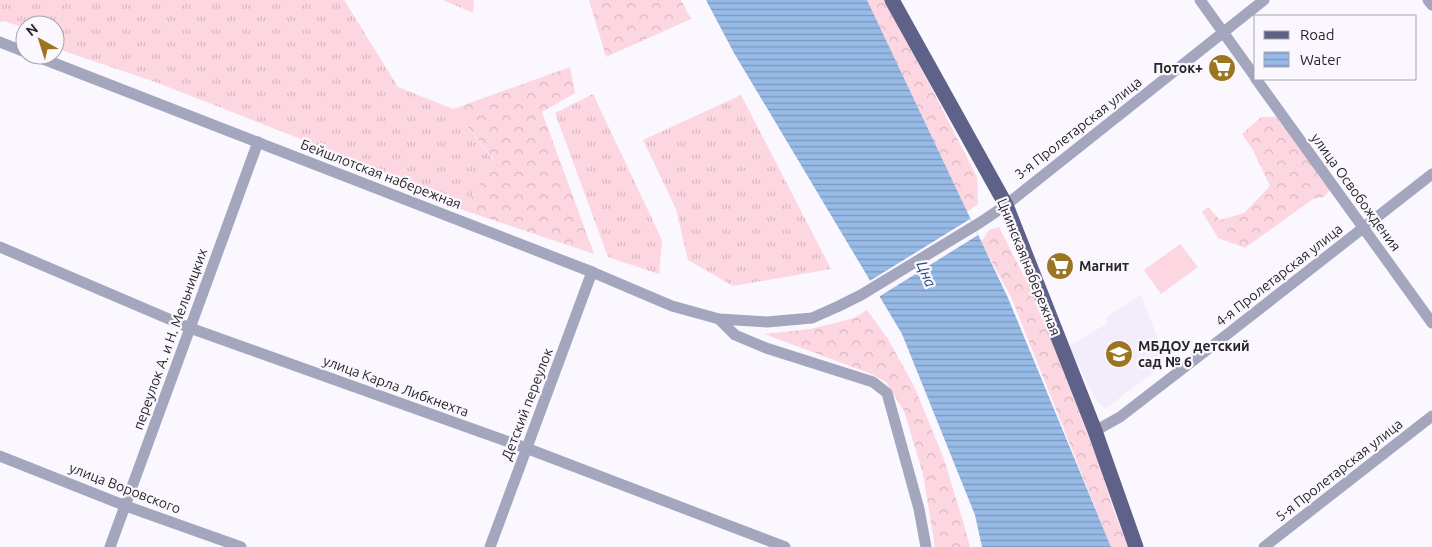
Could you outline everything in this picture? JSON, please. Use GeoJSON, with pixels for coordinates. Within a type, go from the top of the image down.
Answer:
{"type":"FeatureCollection","features":[{"type":"Feature","properties":{"kind":"main road","name":"Цнинская набережная"},"geometry":{"type":"LineString","coordinates":[[892,0],[1006,205],[1095,431],[1136,547]]}},
{"type":"Feature","properties":{"kind":"street","name":"улица Освобождения"},"geometry":{"type":"LineString","coordinates":[[1200,0],[1254,75]]}},
{"type":"Feature","properties":{"kind":"street","name":"3-я Пролетарская улица"},"geometry":{"type":"LineString","coordinates":[[981,222],[1006,205],[1264,0]]}},
{"type":"Feature","properties":{"kind":"street"},"geometry":{"type":"LineString","coordinates":[[1428,0],[1432,5]]}},
{"type":"Feature","properties":{"kind":"street"},"geometry":{"type":"LineString","coordinates":[[1,46],[15,50]]}},
{"type":"Feature","properties":{"kind":"street","name":"Бейшлотская набережная"},"geometry":{"type":"LineString","coordinates":[[59,65],[592,272],[672,306],[719,319],[767,322],[812,318],[861,295],[981,222]]}},
{"type":"Feature","properties":{"kind":"street","name":"улица Освобождения"},"geometry":{"type":"LineString","coordinates":[[1257,80],[1432,324]]}},
{"type":"Feature","properties":{"kind":"street","name":"переулок А. и Н. Мельницких"},"geometry":{"type":"LineString","coordinates":[[110,547],[258,142]]}},
{"type":"Feature","properties":{"kind":"street","name":"4-я Пролетарская улица"},"geometry":{"type":"LineString","coordinates":[[1095,431],[1120,417],[1432,174]]}},
{"type":"Feature","properties":{"kind":"street","name":"улица Карла Либкнехта"},"geometry":{"type":"LineString","coordinates":[[0,247],[190,328],[526,448],[785,547]]}},
{"type":"Feature","properties":{"kind":"street","name":"Детский переулок"},"geometry":{"type":"LineString","coordinates":[[490,547],[592,272]]}},
{"type":"Feature","properties":{"kind":"street","name":"Бейшлотская набережная"},"geometry":{"type":"LineString","coordinates":[[719,319],[735,335],[766,348],[873,382],[887,393],[919,509],[926,547]]}},
{"type":"Feature","properties":{"kind":"street","name":"5-я Пролетарская улица"},"geometry":{"type":"LineString","coordinates":[[1264,547],[1432,416]]}},
{"type":"Feature","properties":{"kind":"street","name":"улица Воровского"},"geometry":{"type":"LineString","coordinates":[[0,456],[126,506],[240,547]]}},
{"type":"Feature","properties":{"kind":"shaded area","name":"МБДОУ детский сад № 6"},"geometry":{"type":"Polygon","coordinates":[[[1141,295],[1167,362],[1105,409],[1093,395],[1069,346],[1108,323],[1105,318],[1141,295]]]}},
{"type":"Feature","properties":{"kind":"green space"},"geometry":{"type":"Polygon","coordinates":[[[0,0],[344,0],[398,87],[453,109],[495,162],[463,210],[354,160],[158,83],[65,51],[65,15],[15,15],[15,25],[4,21],[0,22],[0,0]]]}},
{"type":"Feature","properties":{"kind":"green space"},"geometry":{"type":"Polygon","coordinates":[[[443,0],[474,0],[473,13],[443,0]]]}},
{"type":"Feature","properties":{"kind":"green space"},"geometry":{"type":"Polygon","coordinates":[[[589,0],[681,0],[691,19],[606,57],[589,0]]]}},
{"type":"Feature","properties":{"kind":"green space"},"geometry":{"type":"Polygon","coordinates":[[[867,0],[885,0],[977,177],[978,204],[967,212],[867,0]]]}},
{"type":"Feature","properties":{"kind":"green space"},"geometry":{"type":"Polygon","coordinates":[[[570,67],[575,93],[542,112],[594,254],[463,210],[495,161],[453,109],[570,67]]]}},
{"type":"Feature","properties":{"kind":"green space"},"geometry":{"type":"Polygon","coordinates":[[[593,94],[662,240],[659,274],[608,257],[555,113],[593,94]]]}},
{"type":"Feature","properties":{"kind":"green space"},"geometry":{"type":"Polygon","coordinates":[[[741,95],[831,269],[733,286],[688,260],[676,209],[643,140],[741,95]]]}},
{"type":"Feature","properties":{"kind":"green space"},"geometry":{"type":"Polygon","coordinates":[[[1261,117],[1276,117],[1330,190],[1324,197],[1313,199],[1245,248],[1218,238],[1202,212],[1208,207],[1220,220],[1244,213],[1270,186],[1253,150],[1242,134],[1261,117]]]}},
{"type":"Feature","properties":{"kind":"green space"},"geometry":{"type":"Polygon","coordinates":[[[999,227],[1036,300],[1096,456],[1116,517],[1129,547],[1111,547],[1011,297],[981,242],[989,230],[999,227]]]}},
{"type":"Feature","properties":{"kind":"green space"},"geometry":{"type":"Polygon","coordinates":[[[1180,244],[1198,267],[1161,294],[1144,270],[1180,244]]]}},
{"type":"Feature","properties":{"kind":"green space"},"geometry":{"type":"Polygon","coordinates":[[[867,310],[888,339],[914,386],[944,459],[970,547],[935,547],[923,474],[904,411],[886,382],[869,373],[764,334],[811,329],[854,318],[867,310]]]}},
{"type":"Feature","properties":{"kind":"water","name":"Цна"},"geometry":{"type":"Polygon","coordinates":[[[706,0],[867,0],[1008,298],[1111,547],[982,547],[975,515],[902,334],[734,53],[706,0]]]}},
{"type":"Feature","properties":{"kind":"pier"},"geometry":{"type":"Polygon","coordinates":[[[970,219],[978,235],[877,298],[868,282],[970,219]]]}},
{"type":"Feature","properties":{"kind":"place","name":"Поток+"},"geometry":{"type":"Point","coordinates":[1222,68]}},
{"type":"Feature","properties":{"kind":"place","name":"Магнит"},"geometry":{"type":"Point","coordinates":[1060,266]}},
{"type":"Feature","properties":{"kind":"place","name":"МБДОУ детский сад № 6"},"geometry":{"type":"Point","coordinates":[1119,354]}}]}
